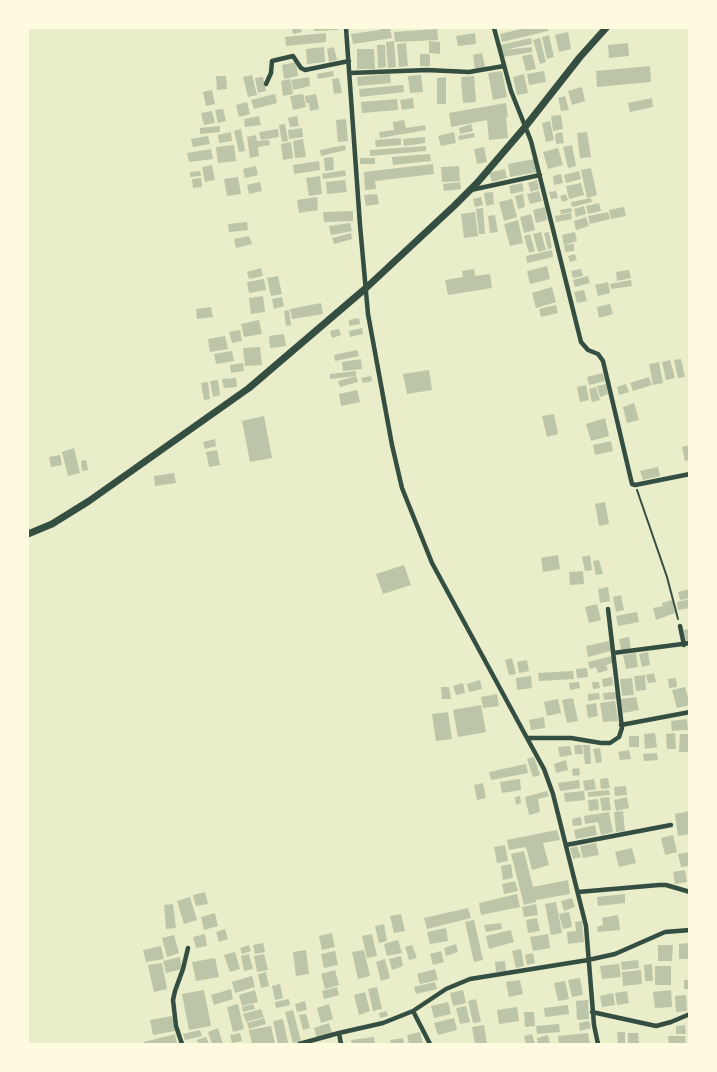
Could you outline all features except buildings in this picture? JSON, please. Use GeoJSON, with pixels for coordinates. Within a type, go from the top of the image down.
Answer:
{"type":"FeatureCollection","features":[{"type":"Feature","properties":{"kind":"highway"},"geometry":{"type":"LineString","coordinates":[[28,534],[52,524],[89,501],[250,388],[366,288],[470,190],[525,127],[580,56],[606,28]]}},
{"type":"Feature","properties":{"kind":"street"},"geometry":{"type":"LineString","coordinates":[[346,28],[366,288],[373,340],[392,445],[402,488],[417,530],[432,563],[528,738],[544,770],[553,794],[586,926],[592,1012],[598,1044]]}},
{"type":"Feature","properties":{"kind":"street"},"geometry":{"type":"LineString","coordinates":[[494,28],[511,92],[531,141],[581,342],[588,350],[598,354],[603,361],[632,484],[635,486],[690,474]]}},
{"type":"Feature","properties":{"kind":"street"},"geometry":{"type":"LineString","coordinates":[[266,84],[271,73],[272,61],[275,59],[291,56],[305,70],[349,61]]}},
{"type":"Feature","properties":{"kind":"street"},"geometry":{"type":"LineString","coordinates":[[350,73],[426,70],[468,72],[504,66]]}},
{"type":"Feature","properties":{"kind":"street"},"geometry":{"type":"LineString","coordinates":[[470,190],[540,175]]}},
{"type":"Feature","properties":{"kind":"street"},"geometry":{"type":"LineString","coordinates":[[528,738],[571,738],[610,743],[619,737],[621,725],[608,609]]}},
{"type":"Feature","properties":{"kind":"street"},"geometry":{"type":"LineString","coordinates":[[680,626],[684,645]]}},
{"type":"Feature","properties":{"kind":"street"},"geometry":{"type":"LineString","coordinates":[[613,653],[690,643]]}},
{"type":"Feature","properties":{"kind":"street"},"geometry":{"type":"LineString","coordinates":[[621,725],[690,712]]}},
{"type":"Feature","properties":{"kind":"street"},"geometry":{"type":"LineString","coordinates":[[566,845],[671,825]]}},
{"type":"Feature","properties":{"kind":"street"},"geometry":{"type":"LineString","coordinates":[[578,892],[659,885],[666,885],[690,892]]}},
{"type":"Feature","properties":{"kind":"street"},"geometry":{"type":"LineString","coordinates":[[300,1044],[383,1023],[413,1011],[446,989],[470,979],[588,960],[630,948],[665,932],[690,930]]}},
{"type":"Feature","properties":{"kind":"street"},"geometry":{"type":"LineString","coordinates":[[182,1044],[176,1026],[173,1000],[174,991],[183,969],[188,948]]}},
{"type":"Feature","properties":{"kind":"street"},"geometry":{"type":"LineString","coordinates":[[413,1011],[430,1044]]}},
{"type":"Feature","properties":{"kind":"street"},"geometry":{"type":"LineString","coordinates":[[592,1012],[656,1026],[690,1014]]}},
{"type":"Feature","properties":{"kind":"street"},"geometry":{"type":"LineString","coordinates":[[339,1033],[341,1044]]}},
{"type":"Feature","properties":{"kind":"path"},"geometry":{"type":"LineString","coordinates":[[635,486],[663,564],[680,626]]}}]}
